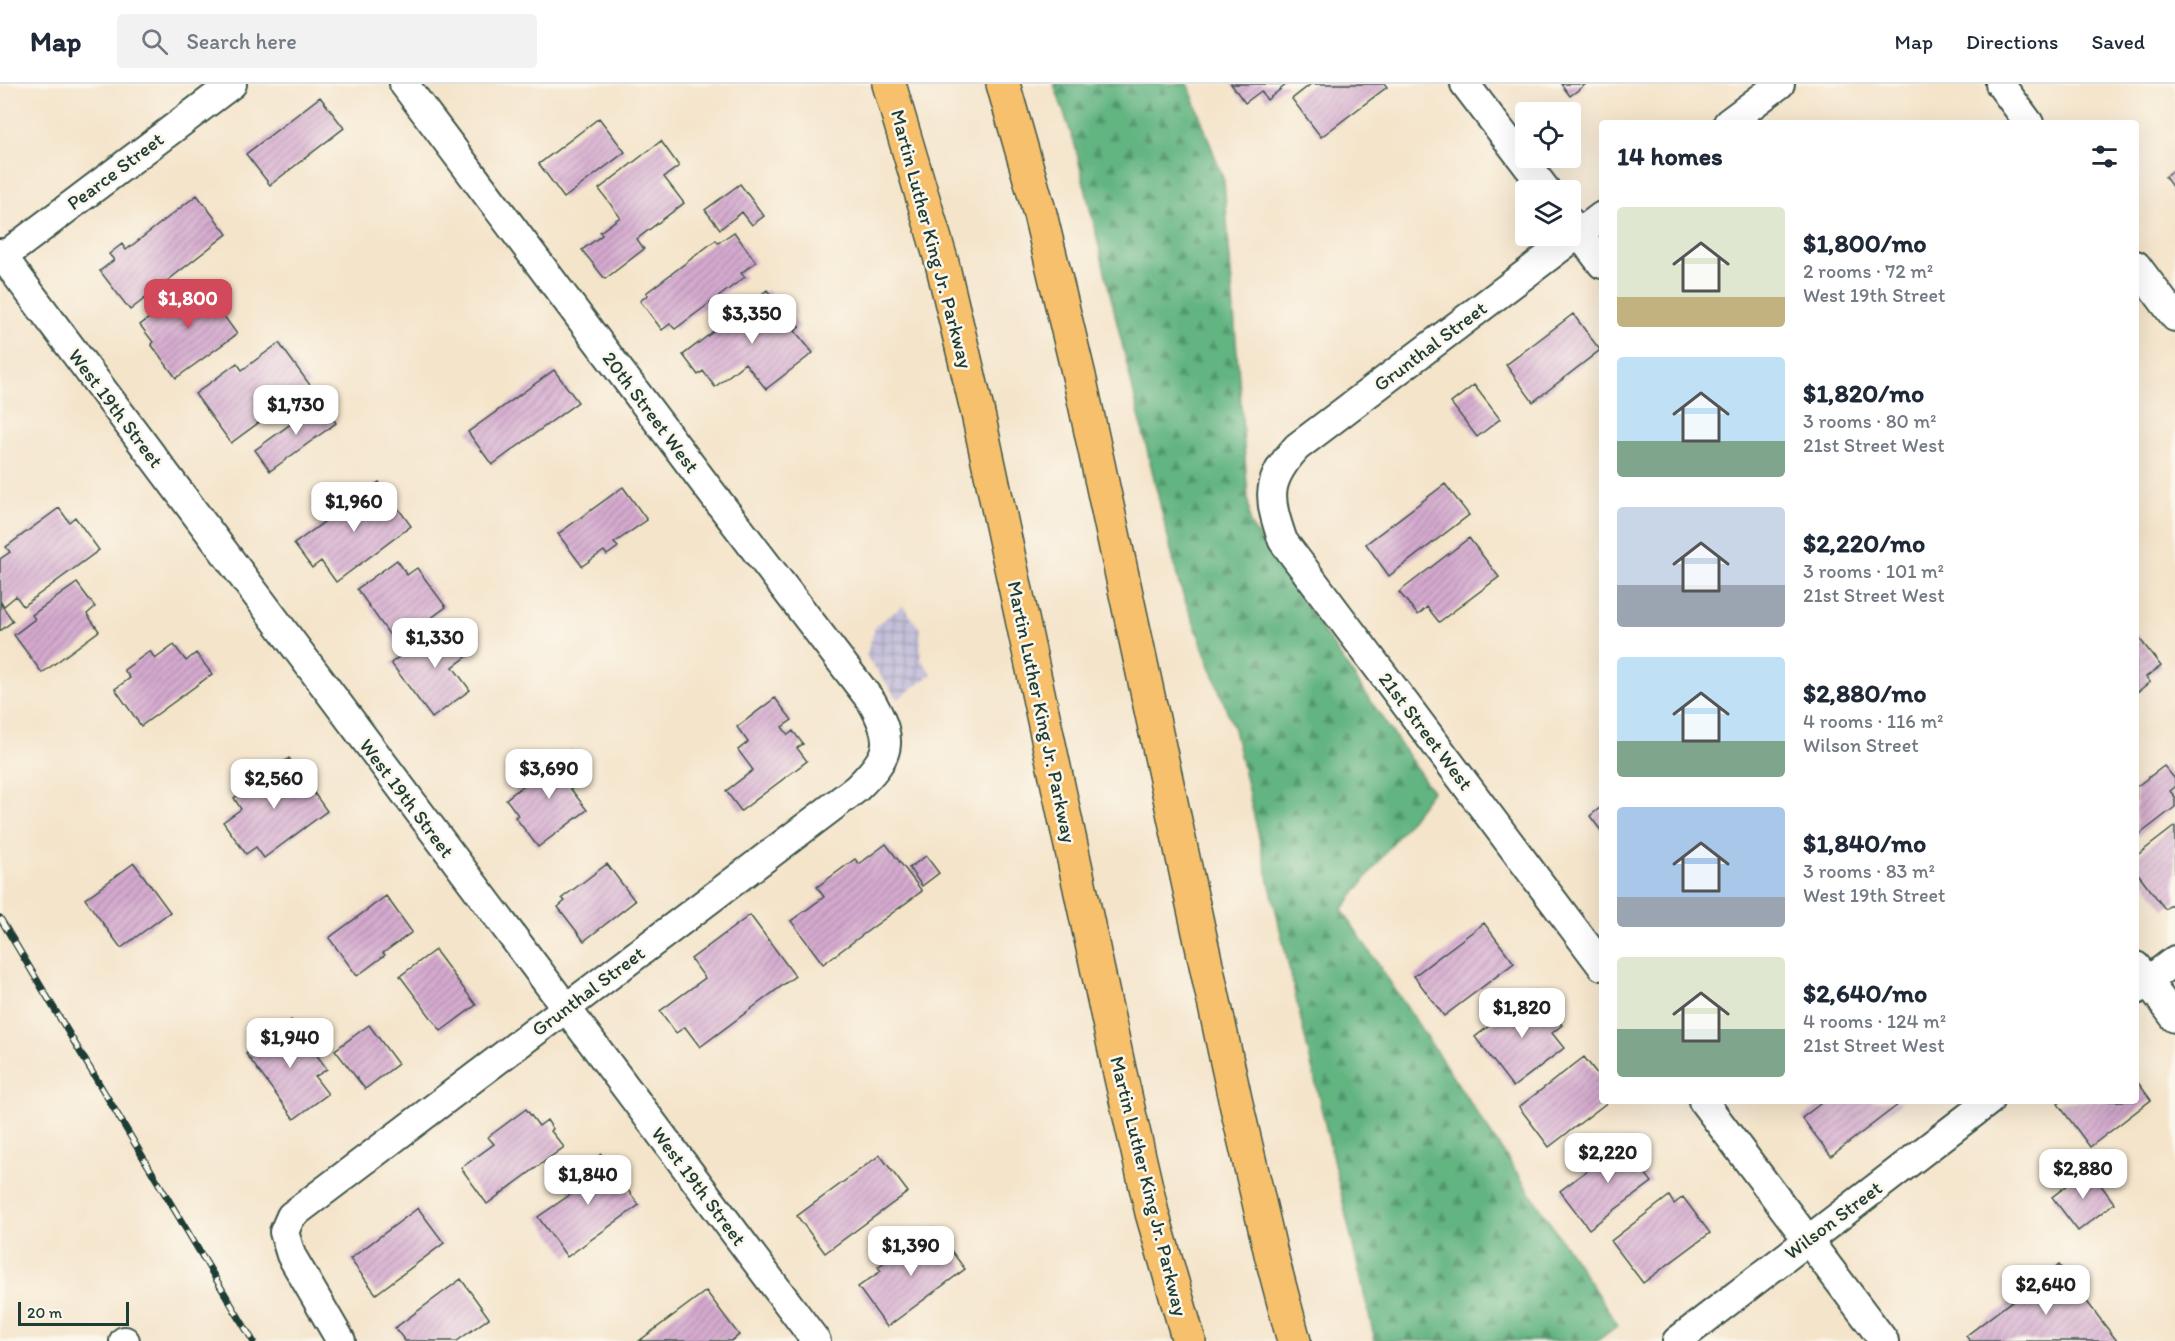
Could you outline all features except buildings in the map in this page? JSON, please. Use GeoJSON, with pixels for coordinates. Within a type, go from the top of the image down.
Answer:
{"type":"FeatureCollection","features":[{"type":"Feature","properties":{"kind":"highway","name":"Martin Luther King Jr. Parkway"},"geometry":{"type":"LineString","coordinates":[[890,84],[942,263],[975,403],[1152,1213],[1189,1338]]}},
{"type":"Feature","properties":{"kind":"highway"},"geometry":{"type":"LineString","coordinates":[[1003,84],[1040,214],[1079,376],[1235,1099],[1294,1341]]}},
{"type":"Feature","properties":{"kind":"street","name":"Pearce Street"},"geometry":{"type":"LineString","coordinates":[[1,256],[232,84]]}},
{"type":"Feature","properties":{"kind":"street","name":"20th Street West"},"geometry":{"type":"LineString","coordinates":[[404,84],[872,702],[884,723],[887,744]]}},
{"type":"Feature","properties":{"kind":"street"},"geometry":{"type":"LineString","coordinates":[[1465,84],[1538,180]]}},
{"type":"Feature","properties":{"kind":"street"},"geometry":{"type":"LineString","coordinates":[[1732,120],[1780,84]]}},
{"type":"Feature","properties":{"kind":"street"},"geometry":{"type":"LineString","coordinates":[[2000,84],[2027,120]]}},
{"type":"Feature","properties":{"kind":"street","name":"Grunthal Street"},"geometry":{"type":"LineString","coordinates":[[1581,225],[1599,217]]}},
{"type":"Feature","properties":{"kind":"street"},"geometry":{"type":"LineString","coordinates":[[1581,236],[1599,260]]}},
{"type":"Feature","properties":{"kind":"street","name":"Grunthal Street"},"geometry":{"type":"LineString","coordinates":[[1271,487],[1282,464],[1296,447],[1552,246]]}},
{"type":"Feature","properties":{"kind":"street","name":"West 19th Street"},"geometry":{"type":"LineString","coordinates":[[1,256],[816,1341]]}},
{"type":"Feature","properties":{"kind":"street"},"geometry":{"type":"LineString","coordinates":[[2139,269],[2175,317]]}},
{"type":"Feature","properties":{"kind":"street","name":"21st Street West"},"geometry":{"type":"LineString","coordinates":[[1271,487],[1273,513],[1283,541],[1599,962]]}},
{"type":"Feature","properties":{"kind":"street","name":"Grunthal Street"},"geometry":{"type":"LineString","coordinates":[[341,1341],[291,1255],[284,1232],[291,1216],[856,789],[876,770],[887,744]]}},
{"type":"Feature","properties":{"kind":"street"},"geometry":{"type":"LineString","coordinates":[[2175,960],[2140,979],[2175,1018]]}},
{"type":"Feature","properties":{"kind":"street"},"geometry":{"type":"LineString","coordinates":[[1705,1104],[1884,1341]]}},
{"type":"Feature","properties":{"kind":"street","name":"Wilson Street"},"geometry":{"type":"LineString","coordinates":[[1677,1341],[1985,1104]]}},
{"type":"Feature","properties":{"kind":"shaded area"},"geometry":{"type":"Polygon","coordinates":[[[903,606],[920,629],[921,659],[932,674],[898,699],[866,656],[876,625],[903,606]]]}},
{"type":"Feature","properties":{"kind":"green space"},"geometry":{"type":"Polygon","coordinates":[[[1054,84],[1188,84],[1224,181],[1250,524],[1432,791],[1342,910],[1618,1325],[1597,1341],[1375,1341],[1234,729],[1179,584],[1075,145],[1054,84]]]}},
{"type":"Feature","properties":{"kind":"railway"},"geometry":{"type":"LineString","coordinates":[[0,918],[253,1341]]}}]}
